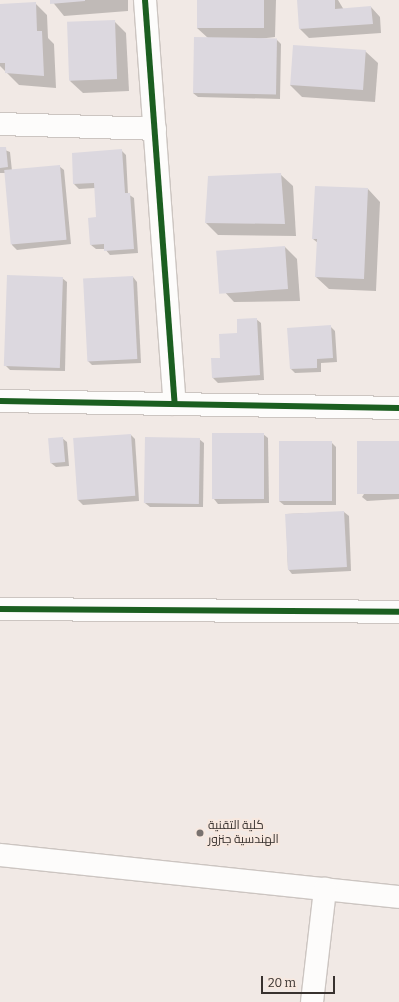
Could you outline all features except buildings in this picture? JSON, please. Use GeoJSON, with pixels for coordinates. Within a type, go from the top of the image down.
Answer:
{"type":"FeatureCollection","features":[{"type":"Feature","properties":{"kind":"street"},"geometry":{"type":"LineString","coordinates":[[145,0],[175,404]]}},
{"type":"Feature","properties":{"kind":"street"},"geometry":{"type":"LineString","coordinates":[[0,124],[155,129]]}},
{"type":"Feature","properties":{"kind":"street"},"geometry":{"type":"LineString","coordinates":[[0,400],[399,408]]}},
{"type":"Feature","properties":{"kind":"street"},"geometry":{"type":"LineString","coordinates":[[0,609],[399,612]]}},
{"type":"Feature","properties":{"kind":"street"},"geometry":{"type":"LineString","coordinates":[[0,854],[399,897]]}},
{"type":"Feature","properties":{"kind":"street"},"geometry":{"type":"LineString","coordinates":[[312,1002],[324,889]]}},
{"type":"Feature","properties":{"kind":"cycle path"},"geometry":{"type":"LineString","coordinates":[[145,0],[175,404]]}},
{"type":"Feature","properties":{"kind":"cycle path"},"geometry":{"type":"LineString","coordinates":[[0,401],[399,408]]}},
{"type":"Feature","properties":{"kind":"cycle path"},"geometry":{"type":"LineString","coordinates":[[0,609],[399,612]]}},
{"type":"Feature","properties":{"kind":"place","name":"كلية التقنية الهندسية جنزور"},"geometry":{"type":"Point","coordinates":[200,833]}}]}
